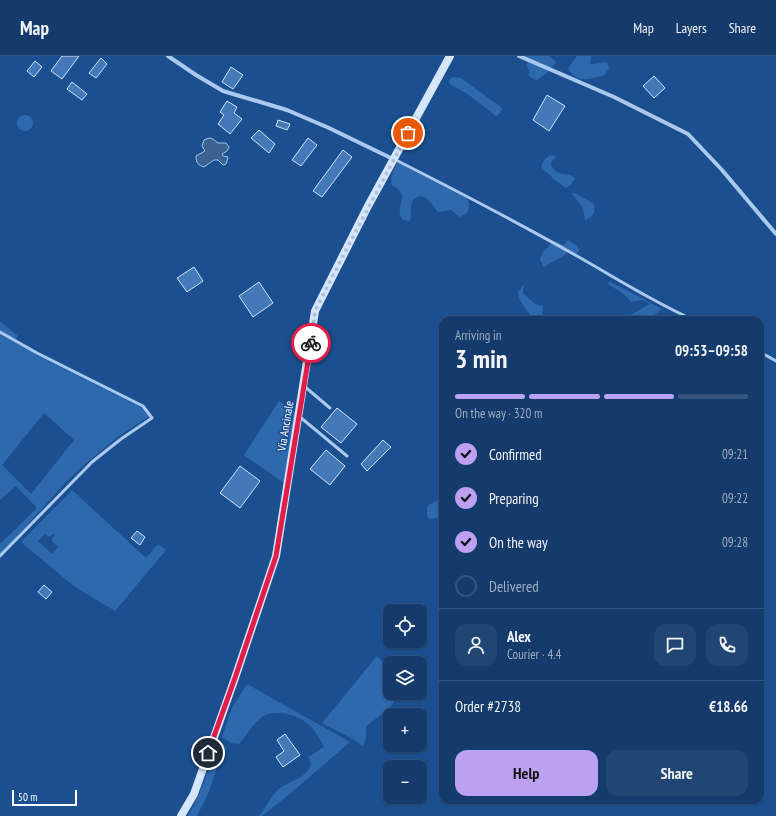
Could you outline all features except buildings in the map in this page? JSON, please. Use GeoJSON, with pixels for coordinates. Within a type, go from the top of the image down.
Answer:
{"type":"FeatureCollection","features":[{"type":"Feature","properties":{"kind":"main road","name":"Via Ancinale"},"geometry":{"type":"LineString","coordinates":[[181,816],[196,787],[276,556],[315,311],[393,159],[450,56]]}},
{"type":"Feature","properties":{"kind":"street"},"geometry":{"type":"LineString","coordinates":[[168,56],[223,91],[287,110],[329,128],[393,159]]}},
{"type":"Feature","properties":{"kind":"street"},"geometry":{"type":"LineString","coordinates":[[519,56],[614,97],[688,134],[722,170],[776,234]]}},
{"type":"Feature","properties":{"kind":"lane"},"geometry":{"type":"LineString","coordinates":[[393,159],[468,196],[576,255],[667,308],[685,316]]}},
{"type":"Feature","properties":{"kind":"lane"},"geometry":{"type":"LineString","coordinates":[[0,332],[37,353],[143,406],[152,418],[121,438],[92,462],[0,556]]}},
{"type":"Feature","properties":{"kind":"lane"},"geometry":{"type":"LineString","coordinates":[[764,354],[776,361]]}},
{"type":"Feature","properties":{"kind":"lane"},"geometry":{"type":"LineString","coordinates":[[304,386],[330,408]]}},
{"type":"Feature","properties":{"kind":"lane"},"geometry":{"type":"LineString","coordinates":[[299,416],[347,456]]}},
{"type":"Feature","properties":{"kind":"shaded area"},"geometry":{"type":"Polygon","coordinates":[[[521,56],[550,56],[556,62],[547,73],[537,80],[528,75],[530,72],[526,65],[529,60],[521,56]]]}},
{"type":"Feature","properties":{"kind":"shaded area"},"geometry":{"type":"Polygon","coordinates":[[[577,56],[591,56],[590,64],[607,62],[609,68],[605,75],[589,79],[579,78],[571,73],[568,68],[577,56]]]}},
{"type":"Feature","properties":{"kind":"shaded area"},"geometry":{"type":"Polygon","coordinates":[[[451,78],[461,78],[502,108],[500,113],[496,116],[469,95],[450,84],[449,81],[451,78]]]}},
{"type":"Feature","properties":{"kind":"shaded area"},"geometry":{"type":"Polygon","coordinates":[[[25,115],[31,117],[33,123],[31,129],[25,131],[19,129],[17,123],[19,117],[25,115]]]}},
{"type":"Feature","properties":{"kind":"shaded area"},"geometry":{"type":"Polygon","coordinates":[[[209,138],[218,143],[226,143],[229,147],[227,151],[222,154],[223,156],[228,157],[226,164],[223,165],[218,160],[214,160],[204,167],[196,160],[196,156],[205,151],[202,146],[204,140],[209,138]]]}},
{"type":"Feature","properties":{"kind":"shaded area"},"geometry":{"type":"Polygon","coordinates":[[[550,155],[555,156],[551,166],[556,171],[575,178],[571,185],[566,188],[541,167],[544,160],[550,155]]]}},
{"type":"Feature","properties":{"kind":"shaded area"},"geometry":{"type":"Polygon","coordinates":[[[398,162],[467,198],[469,206],[466,214],[459,217],[451,210],[438,212],[426,198],[420,197],[413,200],[410,221],[403,220],[400,215],[401,194],[391,182],[392,173],[398,162]]]}},
{"type":"Feature","properties":{"kind":"shaded area"},"geometry":{"type":"Polygon","coordinates":[[[575,193],[594,204],[595,210],[592,216],[588,219],[585,220],[583,208],[572,194],[575,193]]]}},
{"type":"Feature","properties":{"kind":"shaded area"},"geometry":{"type":"Polygon","coordinates":[[[568,240],[577,246],[579,251],[576,254],[568,250],[565,255],[544,267],[540,259],[543,252],[554,241],[564,245],[568,240]]]}},
{"type":"Feature","properties":{"kind":"shaded area"},"geometry":{"type":"Polygon","coordinates":[[[609,281],[662,309],[653,316],[629,316],[650,304],[642,300],[631,302],[625,295],[608,284],[609,281]]]}},
{"type":"Feature","properties":{"kind":"shaded area"},"geometry":{"type":"Polygon","coordinates":[[[525,284],[523,293],[535,304],[543,306],[543,316],[531,316],[522,304],[518,292],[525,284]]]}},
{"type":"Feature","properties":{"kind":"shaded area"},"geometry":{"type":"Polygon","coordinates":[[[0,321],[18,336],[15,340],[143,406],[150,416],[119,436],[85,464],[65,483],[0,555],[0,544],[37,508],[16,486],[0,500],[0,321]],[[44,413],[2,465],[31,494],[74,440],[44,413]]]}},
{"type":"Feature","properties":{"kind":"shaded area"},"geometry":{"type":"Polygon","coordinates":[[[279,401],[296,412],[284,483],[244,455],[279,401]]]}},
{"type":"Feature","properties":{"kind":"shaded area"},"geometry":{"type":"Polygon","coordinates":[[[72,490],[146,558],[158,544],[166,550],[115,611],[75,587],[21,542],[72,490]],[[45,534],[38,541],[52,554],[58,547],[51,540],[55,535],[53,534],[49,537],[45,534]]]}},
{"type":"Feature","properties":{"kind":"shaded area"},"geometry":{"type":"Polygon","coordinates":[[[439,500],[438,518],[430,519],[427,516],[427,508],[429,505],[439,500]]]}},
{"type":"Feature","properties":{"kind":"shaded area"},"geometry":{"type":"Polygon","coordinates":[[[377,656],[383,662],[383,700],[396,700],[389,708],[383,708],[383,713],[366,726],[366,738],[363,746],[353,739],[322,723],[377,656]]]}},
{"type":"Feature","properties":{"kind":"shaded area"},"geometry":{"type":"Polygon","coordinates":[[[247,684],[350,742],[262,816],[259,816],[277,791],[307,772],[310,768],[308,757],[324,747],[311,726],[299,718],[280,713],[269,714],[260,719],[253,725],[239,744],[231,743],[222,737],[232,708],[247,684]]]}},
{"type":"Feature","properties":{"kind":"shaded area"},"geometry":{"type":"Polygon","coordinates":[[[219,743],[227,747],[218,765],[208,794],[197,816],[188,816],[198,797],[219,743]]]}},
{"type":"Feature","properties":{"kind":"way so far"},"geometry":{"type":"LineString","coordinates":[[311,343],[315,311],[408,133]]}},
{"type":"Feature","properties":{"kind":"route"},"geometry":{"type":"LineString","coordinates":[[208,753],[276,556],[311,343]]}}]}
